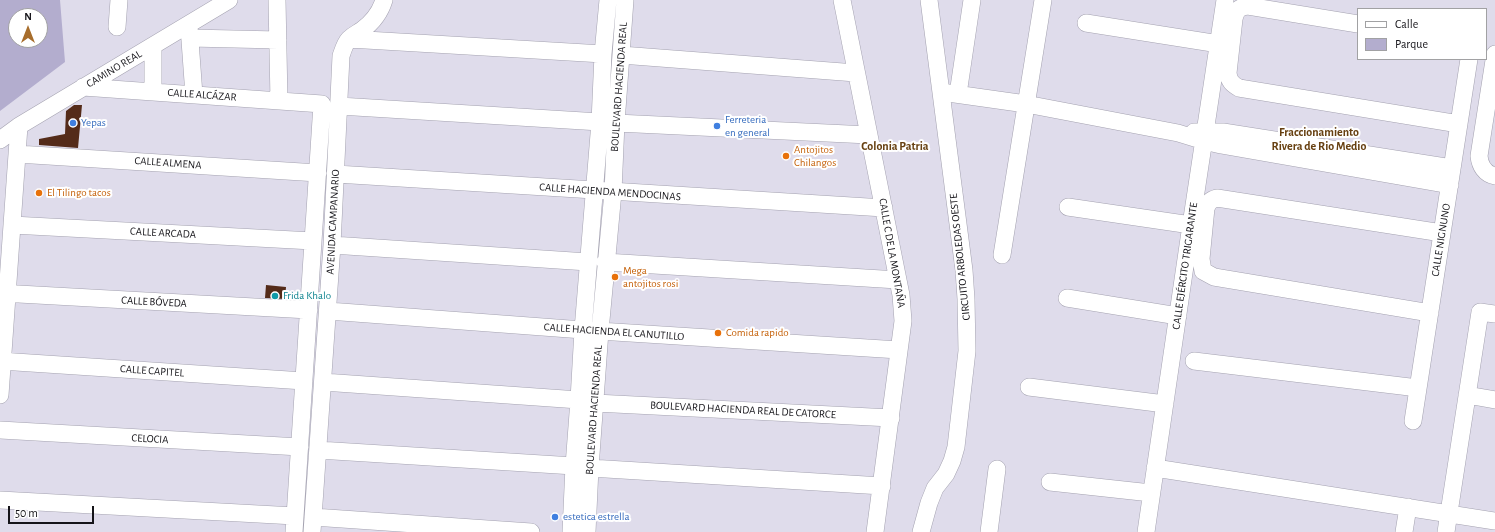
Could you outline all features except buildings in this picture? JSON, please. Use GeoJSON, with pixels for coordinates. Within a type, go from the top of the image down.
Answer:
{"type":"FeatureCollection","features":[{"type":"Feature","properties":{"kind":"street"},"geometry":{"type":"LineString","coordinates":[[117,28],[119,0]]}},
{"type":"Feature","properties":{"kind":"street","name":"CAMINO REAL"},"geometry":{"type":"LineString","coordinates":[[0,140],[19,126],[153,46],[189,31],[229,0]]}},
{"type":"Feature","properties":{"kind":"street"},"geometry":{"type":"LineString","coordinates":[[277,0],[279,101]]}},
{"type":"Feature","properties":{"kind":"street"},"geometry":{"type":"LineString","coordinates":[[349,39],[374,20],[382,8],[384,0]]}},
{"type":"Feature","properties":{"kind":"street","name":"BOULEVARD HACIENDA REAL"},"geometry":{"type":"LineString","coordinates":[[571,532],[582,467],[587,401],[600,331],[605,262],[613,192],[603,54],[608,0]]}},
{"type":"Feature","properties":{"kind":"street","name":"BOULEVARD HACIENDA REAL"},"geometry":{"type":"LineString","coordinates":[[587,401],[583,330],[588,262],[595,191],[621,55],[625,0]]}},
{"type":"Feature","properties":{"kind":"street","name":"CALLE C DE LA MONTAÑA"},"geometry":{"type":"LineString","coordinates":[[842,0],[901,295],[903,321],[875,532]]}},
{"type":"Feature","properties":{"kind":"street","name":"CIRCUITO ARBOLEDAS OESTE"},"geometry":{"type":"LineString","coordinates":[[921,532],[935,488],[946,474],[952,462],[956,447],[967,351],[968,325],[964,270],[929,0]]}},
{"type":"Feature","properties":{"kind":"street"},"geometry":{"type":"LineString","coordinates":[[958,94],[972,0]]}},
{"type":"Feature","properties":{"kind":"street"},"geometry":{"type":"LineString","coordinates":[[1002,255],[1043,0]]}},
{"type":"Feature","properties":{"kind":"street","name":"CALLE EJÉRCITO TRIGARANTE"},"geometry":{"type":"LineString","coordinates":[[1146,532],[1225,0]]}},
{"type":"Feature","properties":{"kind":"street"},"geometry":{"type":"LineString","coordinates":[[1357,24],[1248,6],[1239,8],[1234,19],[1228,73],[1229,79],[1233,85],[1239,88],[1459,124]]}},
{"type":"Feature","properties":{"kind":"street"},"geometry":{"type":"LineString","coordinates":[[1086,24],[1219,44]]}},
{"type":"Feature","properties":{"kind":"street"},"geometry":{"type":"LineString","coordinates":[[194,95],[189,31],[278,40]]}},
{"type":"Feature","properties":{"kind":"street"},"geometry":{"type":"LineString","coordinates":[[349,39],[603,54]]}},
{"type":"Feature","properties":{"kind":"street","name":"AVENIDA CAMPANARIO"},"geometry":{"type":"LineString","coordinates":[[313,524],[332,245],[341,56],[349,39]]}},
{"type":"Feature","properties":{"kind":"street"},"geometry":{"type":"LineString","coordinates":[[153,46],[153,92]]}},
{"type":"Feature","properties":{"kind":"street"},"geometry":{"type":"LineString","coordinates":[[1495,54],[1479,156],[1482,167],[1488,174],[1495,176]]}},
{"type":"Feature","properties":{"kind":"street"},"geometry":{"type":"LineString","coordinates":[[621,55],[856,73]]}},
{"type":"Feature","properties":{"kind":"street","name":"CALLE NIGNUNO"},"geometry":{"type":"LineString","coordinates":[[1413,421],[1469,60]]}},
{"type":"Feature","properties":{"kind":"street","name":"CALLE ALCÁZAR"},"geometry":{"type":"LineString","coordinates":[[83,87],[322,104]]}},
{"type":"Feature","properties":{"kind":"street"},"geometry":{"type":"LineString","coordinates":[[941,92],[1026,104],[1178,133],[1451,176]]}},
{"type":"Feature","properties":{"kind":"street","name":"AVENIDA CAMPANARIO"},"geometry":{"type":"LineString","coordinates":[[295,524],[322,104]]}},
{"type":"Feature","properties":{"kind":"street"},"geometry":{"type":"LineString","coordinates":[[339,106],[608,123],[869,135]]}},
{"type":"Feature","properties":{"kind":"street"},"geometry":{"type":"LineString","coordinates":[[0,395],[3,293],[12,225],[19,126]]}},
{"type":"Feature","properties":{"kind":"street","name":"CALLE ALMENA"},"geometry":{"type":"LineString","coordinates":[[17,154],[318,172]]}},
{"type":"Feature","properties":{"kind":"street","name":"CALLE HACIENDA MENDOCINAS"},"geometry":{"type":"LineString","coordinates":[[336,174],[884,208]]}},
{"type":"Feature","properties":{"kind":"street"},"geometry":{"type":"LineString","coordinates":[[1430,313],[1209,275],[1203,271],[1201,259],[1206,208],[1208,202],[1217,198],[1442,234]]}},
{"type":"Feature","properties":{"kind":"street"},"geometry":{"type":"LineString","coordinates":[[1068,207],[1191,226]]}},
{"type":"Feature","properties":{"kind":"street","name":"CALLE ARCADA"},"geometry":{"type":"LineString","coordinates":[[12,225],[313,241]]}},
{"type":"Feature","properties":{"kind":"street"},"geometry":{"type":"LineString","coordinates":[[332,245],[588,262]]}},
{"type":"Feature","properties":{"kind":"street"},"geometry":{"type":"LineString","coordinates":[[605,262],[898,280]]}},
{"type":"Feature","properties":{"kind":"street","name":"CALLE BÓVEDA"},"geometry":{"type":"LineString","coordinates":[[3,293],[308,310]]}},
{"type":"Feature","properties":{"kind":"street"},"geometry":{"type":"LineString","coordinates":[[1067,298],[1178,316]]}},
{"type":"Feature","properties":{"kind":"street","name":"CALLE HACIENDA EL CANUTILLO"},"geometry":{"type":"LineString","coordinates":[[328,311],[583,330],[899,350]]}},
{"type":"Feature","properties":{"kind":"street"},"geometry":{"type":"LineString","coordinates":[[1446,532],[1480,312],[1495,314]]}},
{"type":"Feature","properties":{"kind":"street","name":"CALLE CAPITEL"},"geometry":{"type":"LineString","coordinates":[[1,361],[304,381]]}},
{"type":"Feature","properties":{"kind":"street"},"geometry":{"type":"LineString","coordinates":[[1194,361],[1418,388]]}},
{"type":"Feature","properties":{"kind":"street","name":"BOULEVARD HACIENDA REAL DE CATORCE"},"geometry":{"type":"LineString","coordinates":[[323,382],[587,401],[891,418]]}},
{"type":"Feature","properties":{"kind":"street"},"geometry":{"type":"LineString","coordinates":[[1029,387],[1165,404]]}},
{"type":"Feature","properties":{"kind":"street"},"geometry":{"type":"LineString","coordinates":[[1467,395],[1495,400]]}},
{"type":"Feature","properties":{"kind":"street","name":"CELOCIA"},"geometry":{"type":"LineString","coordinates":[[0,430],[300,447]]}},
{"type":"Feature","properties":{"kind":"street"},"geometry":{"type":"LineString","coordinates":[[318,450],[882,486]]}},
{"type":"Feature","properties":{"kind":"street","name":"BOULEVARD HACIENDA REAL"},"geometry":{"type":"LineString","coordinates":[[582,467],[587,532]]}},
{"type":"Feature","properties":{"kind":"street"},"geometry":{"type":"LineString","coordinates":[[1155,468],[1495,521]]}},
{"type":"Feature","properties":{"kind":"street"},"geometry":{"type":"LineString","coordinates":[[989,532],[997,469]]}},
{"type":"Feature","properties":{"kind":"street"},"geometry":{"type":"LineString","coordinates":[[1050,482],[1151,493]]}},
{"type":"Feature","properties":{"kind":"street"},"geometry":{"type":"LineString","coordinates":[[0,500],[295,524]]}},
{"type":"Feature","properties":{"kind":"street"},"geometry":{"type":"LineString","coordinates":[[1404,532],[1408,507]]}},
{"type":"Feature","properties":{"kind":"street"},"geometry":{"type":"LineString","coordinates":[[313,524],[531,532]]}},
{"type":"Feature","properties":{"kind":"green space"},"geometry":{"type":"Polygon","coordinates":[[[0,0],[60,0],[65,62],[0,111],[0,0]]]}},
{"type":"Feature","properties":{"kind":"place","name":"Yepas"},"geometry":{"type":"Point","coordinates":[73,123]}},
{"type":"Feature","properties":{"kind":"place","name":"Ferreteria en general"},"geometry":{"type":"Point","coordinates":[717,126]}},
{"type":"Feature","properties":{"kind":"place","name":"Antojitos Chilangos"},"geometry":{"type":"Point","coordinates":[786,156]}},
{"type":"Feature","properties":{"kind":"place","name":"El Tilingo tacos"},"geometry":{"type":"Point","coordinates":[39,193]}},
{"type":"Feature","properties":{"kind":"place","name":"Mega antojitos rosi"},"geometry":{"type":"Point","coordinates":[615,277]}},
{"type":"Feature","properties":{"kind":"place","name":"Frida Khalo"},"geometry":{"type":"Point","coordinates":[275,296]}},
{"type":"Feature","properties":{"kind":"place","name":"Comida rapido"},"geometry":{"type":"Point","coordinates":[718,333]}},
{"type":"Feature","properties":{"kind":"place","name":"estetica estrella"},"geometry":{"type":"Point","coordinates":[555,517]}},
{"type":"Feature","properties":{"kind":"district","name":"Fraccionamiento Rivera de Rio Medio"},"geometry":{"type":"Point","coordinates":[1319,139]}},
{"type":"Feature","properties":{"kind":"district","name":"Colonia Patria"},"geometry":{"type":"Point","coordinates":[895,146]}}]}
